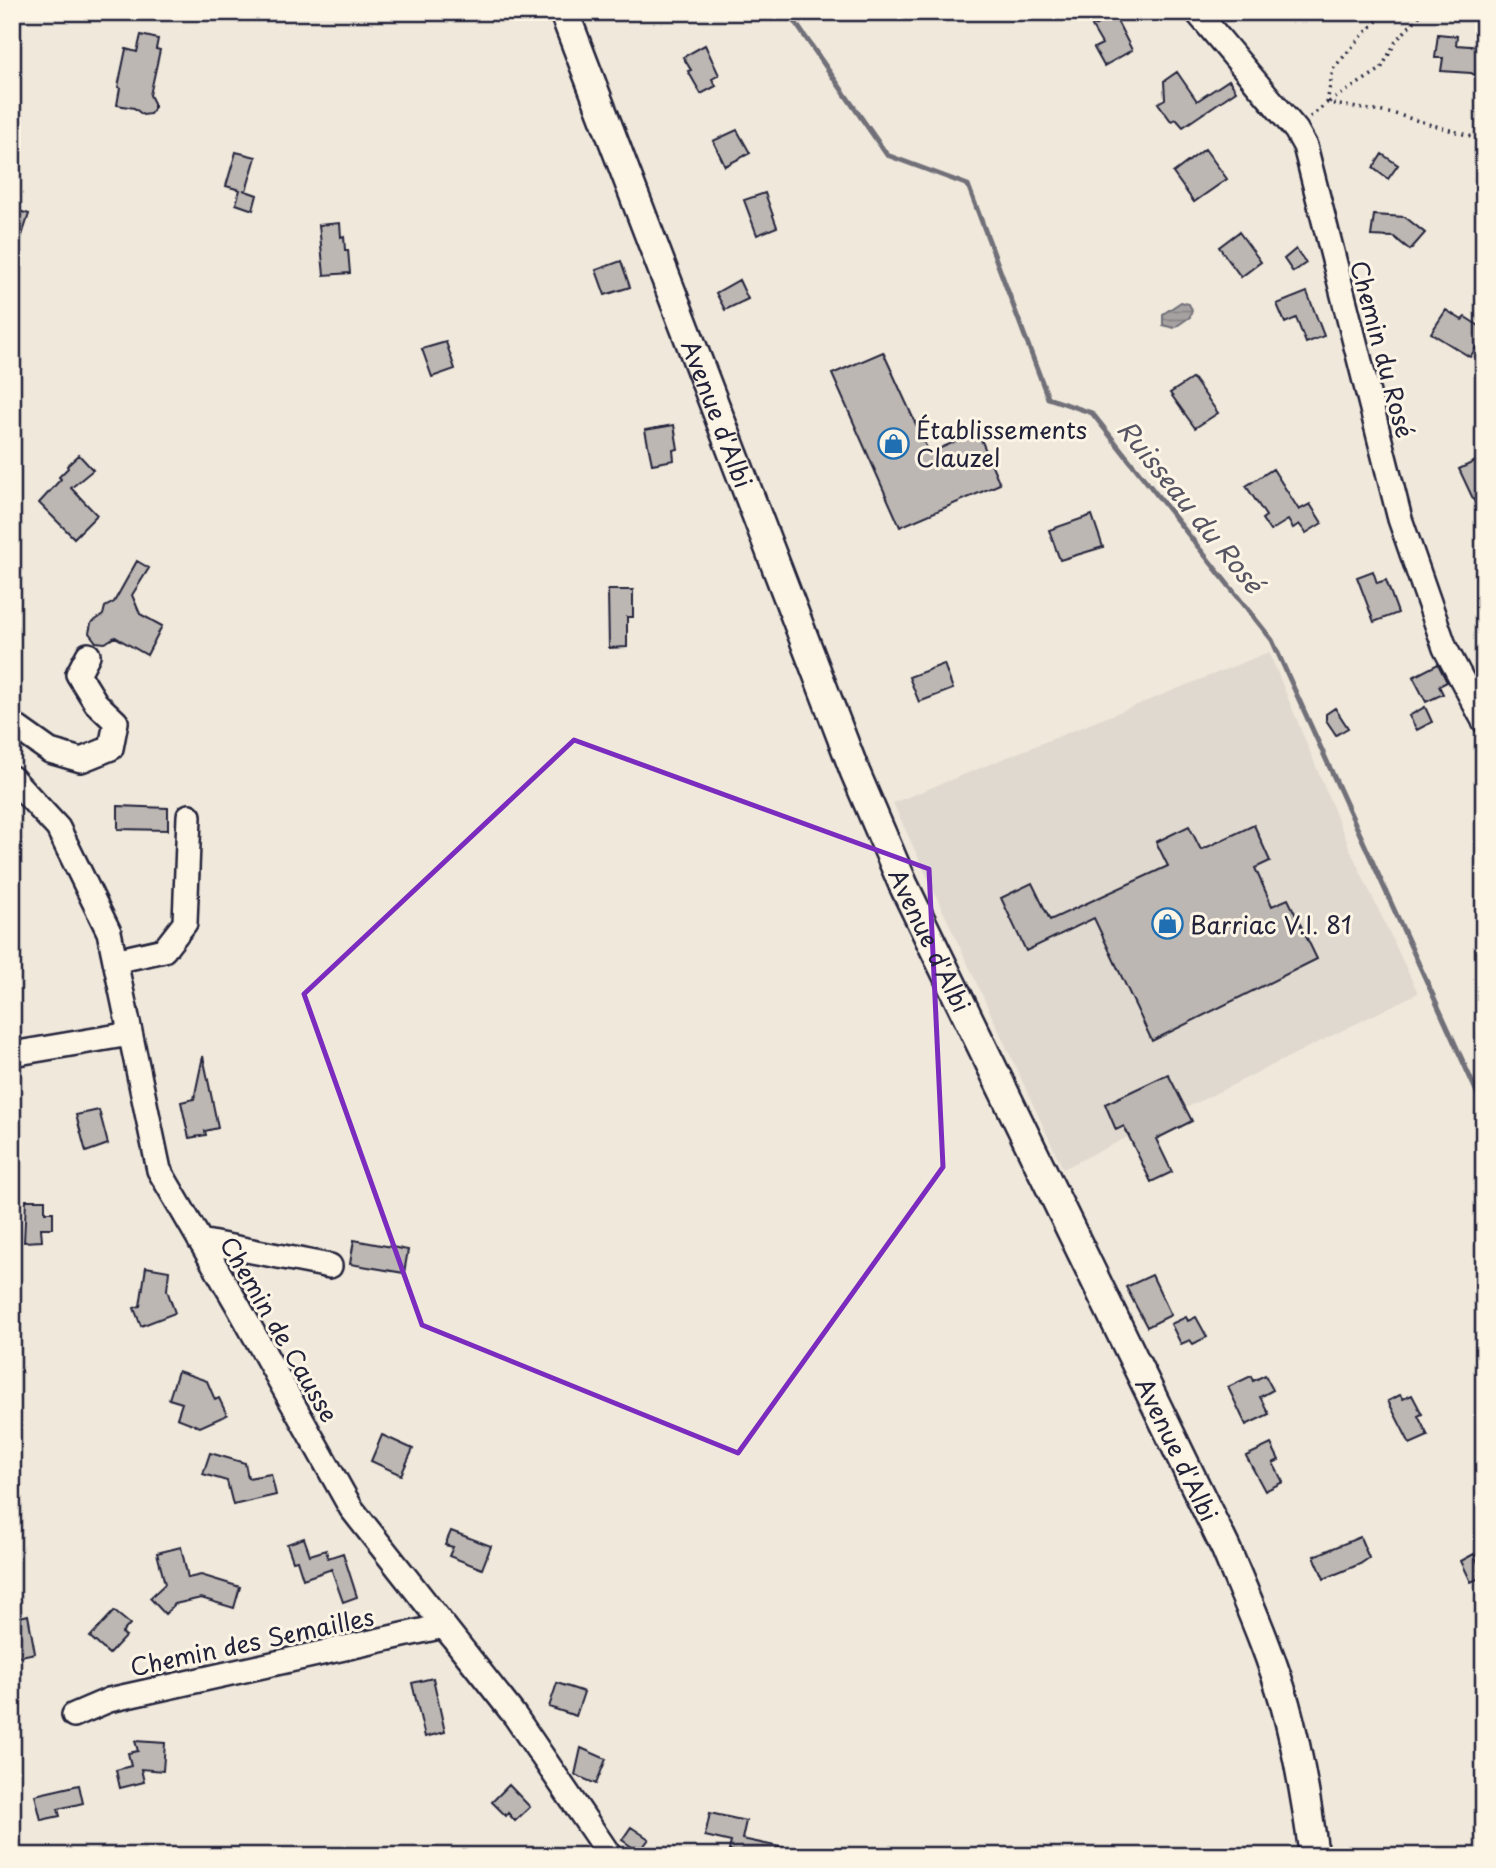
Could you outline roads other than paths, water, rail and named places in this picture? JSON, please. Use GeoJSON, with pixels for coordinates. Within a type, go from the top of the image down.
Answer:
{"type":"FeatureCollection","features":[{"type":"Feature","properties":{"kind":"main road","name":"Avenue d'Albi"},"geometry":{"type":"LineString","coordinates":[[564,12],[855,772],[903,884],[1226,1549],[1260,1631],[1284,1703],[1306,1796],[1314,1856]]}},
{"type":"Feature","properties":{"kind":"street","name":"Chemin du Rosé"},"geometry":{"type":"LineString","coordinates":[[1197,12],[1296,130],[1305,146],[1400,519],[1445,648],[1484,722]]}},
{"type":"Feature","properties":{"kind":"street"},"geometry":{"type":"LineString","coordinates":[[12,724],[50,751],[81,760],[111,748],[116,723],[96,703],[78,674],[88,654]]}},
{"type":"Feature","properties":{"kind":"street","name":"Chemin de Causse"},"geometry":{"type":"LineString","coordinates":[[12,778],[58,828],[109,932],[159,1170],[351,1508],[515,1716],[610,1856]]}},
{"type":"Feature","properties":{"kind":"street"},"geometry":{"type":"LineString","coordinates":[[115,961],[164,950],[185,923],[189,816]]}},
{"type":"Feature","properties":{"kind":"street"},"geometry":{"type":"LineString","coordinates":[[12,1054],[130,1034]]}},
{"type":"Feature","properties":{"kind":"street"},"geometry":{"type":"LineString","coordinates":[[200,1241],[330,1266]]}},
{"type":"Feature","properties":{"kind":"street","name":"Chemin des Semailles"},"geometry":{"type":"LineString","coordinates":[[74,1715],[109,1700],[444,1626]]}},
{"type":"Feature","properties":{"kind":"waterway","name":"Ruisseau du Rosé"},"geometry":{"type":"LineString","coordinates":[[788,12],[887,155],[968,185],[1048,398],[1092,413],[1272,640],[1484,1108]]}},
{"type":"Feature","properties":{"kind":"place","name":"Établissements Clauzel"},"geometry":{"type":"Point","coordinates":[893,443]}},
{"type":"Feature","properties":{"kind":"place","name":"Barriac V.I. 81"},"geometry":{"type":"Point","coordinates":[1167,924]}}]}
